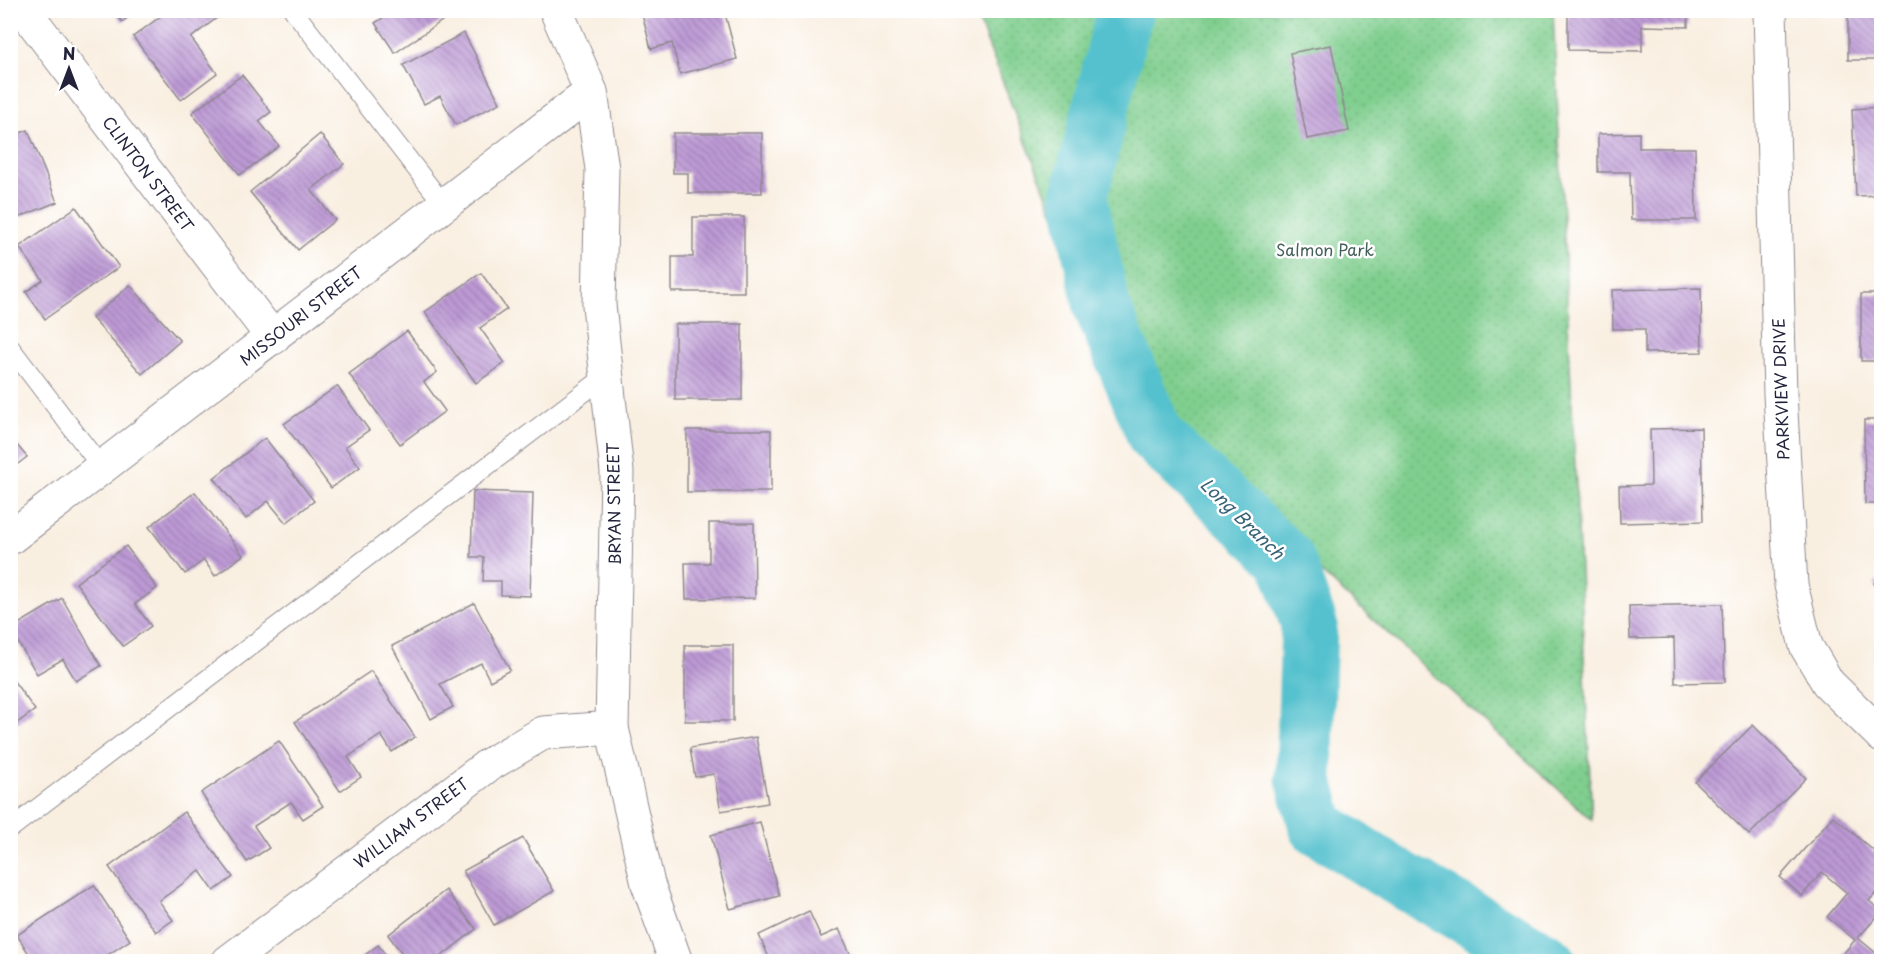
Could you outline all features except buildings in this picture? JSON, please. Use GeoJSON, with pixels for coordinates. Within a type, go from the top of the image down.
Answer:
{"type":"FeatureCollection","features":[{"type":"Feature","properties":{"kind":"street","name":"CLINTON STREET"},"geometry":{"type":"LineString","coordinates":[[24,10],[273,338]]}},
{"type":"Feature","properties":{"kind":"street","name":"BRYAN STREET"},"geometry":{"type":"LineString","coordinates":[[556,10],[591,92],[602,169],[599,305],[617,472],[612,728],[648,884],[676,962]]}},
{"type":"Feature","properties":{"kind":"street","name":"PARKVIEW DRIVE"},"geometry":{"type":"LineString","coordinates":[[1770,10],[1780,394],[1791,585],[1806,646],[1828,683],[1881,736]]}},
{"type":"Feature","properties":{"kind":"street","name":"MISSOURI STREET"},"geometry":{"type":"LineString","coordinates":[[10,538],[591,92]]}},
{"type":"Feature","properties":{"kind":"street","name":"WILLIAM STREET"},"geometry":{"type":"LineString","coordinates":[[228,962],[487,766],[543,733],[612,728]]}},
{"type":"Feature","properties":{"kind":"lane"},"geometry":{"type":"LineString","coordinates":[[293,10],[444,205]]}},
{"type":"Feature","properties":{"kind":"lane"},"geometry":{"type":"LineString","coordinates":[[10,347],[102,468]]}},
{"type":"Feature","properties":{"kind":"lane"},"geometry":{"type":"LineString","coordinates":[[10,829],[607,375]]}},
{"type":"Feature","properties":{"kind":"green space","name":"Salmon Park"},"geometry":{"type":"Polygon","coordinates":[[[975,11],[1553,11],[1592,820],[1123,391],[975,11]]]}},
{"type":"Feature","properties":{"kind":"waterway","name":"Long Branch"},"geometry":{"type":"LineString","coordinates":[[1125,10],[1079,197],[1102,307],[1156,437],[1286,559],[1309,624],[1304,778],[1317,826],[1392,874],[1548,962]]}}]}
